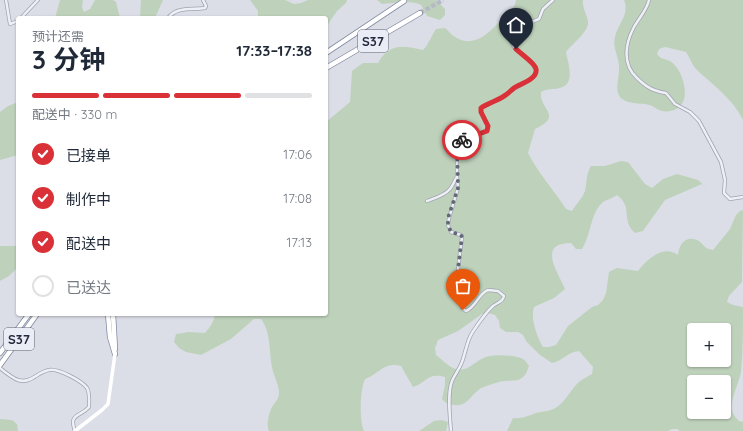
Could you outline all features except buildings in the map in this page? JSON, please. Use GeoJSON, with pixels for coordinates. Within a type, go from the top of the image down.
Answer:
{"type":"FeatureCollection","features":[{"type":"Feature","properties":{"kind":"highway","name":"S37"},"geometry":{"type":"LineString","coordinates":[[328,52],[404,1]]}},
{"type":"Feature","properties":{"kind":"highway","name":"S37"},"geometry":{"type":"LineString","coordinates":[[328,67],[420,13]]}},
{"type":"Feature","properties":{"kind":"highway","name":"S37"},"geometry":{"type":"LineString","coordinates":[[0,352],[27,316]]}},
{"type":"Feature","properties":{"kind":"highway","name":"S37"},"geometry":{"type":"LineString","coordinates":[[0,366],[37,316]]}},
{"type":"Feature","properties":{"kind":"highway"},"geometry":{"type":"LineString","coordinates":[[108,316],[110,337],[115,354]]}},
{"type":"Feature","properties":{"kind":"highway"},"geometry":{"type":"LineString","coordinates":[[113,316],[115,354]]}},
{"type":"Feature","properties":{"kind":"street"},"geometry":{"type":"LineString","coordinates":[[6,0],[10,24],[16,22]]}},
{"type":"Feature","properties":{"kind":"street"},"geometry":{"type":"LineString","coordinates":[[23,16],[38,0]]}},
{"type":"Feature","properties":{"kind":"street"},"geometry":{"type":"LineString","coordinates":[[170,16],[184,9],[205,8],[206,3],[203,0]]}},
{"type":"Feature","properties":{"kind":"street"},"geometry":{"type":"LineString","coordinates":[[450,431],[450,392],[452,382],[463,361],[472,334],[487,312],[504,298],[504,296],[498,291],[488,290],[479,296],[469,310],[466,311],[462,308],[457,277],[462,237],[461,235],[451,232],[448,225],[448,218],[458,188],[457,145],[462,140],[487,131],[488,126],[481,112],[481,108],[503,97],[536,74],[537,70],[535,64],[516,49],[510,40],[511,36],[519,27],[539,19],[543,9],[553,0]]}},
{"type":"Feature","properties":{"kind":"street"},"geometry":{"type":"LineString","coordinates":[[649,0],[633,28],[626,50],[625,57],[629,68],[645,86],[655,91],[666,92],[675,104],[694,115],[721,162],[725,180],[724,193],[730,199],[743,197]]}},
{"type":"Feature","properties":{"kind":"street"},"geometry":{"type":"LineString","coordinates":[[427,201],[446,193],[451,188],[457,177]]}},
{"type":"Feature","properties":{"kind":"street"},"geometry":{"type":"LineString","coordinates":[[0,366],[9,375],[18,380],[29,381],[50,370],[56,370],[71,376],[86,387],[89,395],[89,407],[74,418],[72,424],[75,431],[108,404],[115,354]]}},
{"type":"Feature","properties":{"kind":"green space"},"geometry":{"type":"Polygon","coordinates":[[[60,0],[83,0],[82,7],[84,12],[90,9],[95,0],[113,0],[116,2],[120,16],[56,16],[60,0]]]}},
{"type":"Feature","properties":{"kind":"green space"},"geometry":{"type":"Polygon","coordinates":[[[141,0],[163,0],[156,16],[140,16],[141,0]]]}},
{"type":"Feature","properties":{"kind":"green space"},"geometry":{"type":"Polygon","coordinates":[[[250,0],[285,0],[294,4],[308,0],[347,0],[328,24],[328,16],[258,16],[258,11],[250,0]]]}},
{"type":"Feature","properties":{"kind":"green space"},"geometry":{"type":"Polygon","coordinates":[[[377,0],[436,0],[445,9],[445,15],[440,20],[427,16],[421,5],[417,3],[402,2],[382,4],[377,0]]]}},
{"type":"Feature","properties":{"kind":"green space"},"geometry":{"type":"Polygon","coordinates":[[[516,0],[583,0],[588,26],[583,34],[566,52],[570,73],[568,82],[565,86],[560,88],[541,92],[541,98],[549,116],[548,120],[544,124],[535,129],[528,153],[536,168],[566,209],[572,211],[582,197],[585,191],[587,175],[591,166],[605,166],[621,161],[628,162],[645,184],[652,188],[663,179],[677,174],[698,180],[708,189],[702,184],[665,200],[643,231],[635,233],[628,223],[625,204],[617,195],[603,202],[597,209],[582,249],[576,249],[571,243],[560,244],[554,248],[552,254],[555,268],[565,289],[554,298],[534,307],[533,317],[536,333],[543,347],[556,345],[568,326],[603,300],[606,293],[609,272],[617,268],[638,271],[656,254],[662,252],[673,252],[678,255],[683,242],[689,239],[700,241],[705,247],[713,250],[730,229],[736,215],[743,210],[742,282],[729,296],[727,302],[743,307],[743,348],[741,372],[732,407],[735,417],[741,422],[743,421],[743,431],[679,431],[678,429],[672,429],[668,431],[507,431],[513,418],[525,417],[552,410],[557,407],[563,402],[579,382],[592,374],[593,367],[579,351],[571,353],[552,363],[540,355],[526,341],[523,335],[518,332],[506,332],[500,328],[499,321],[495,315],[488,313],[482,314],[458,331],[438,340],[435,348],[436,355],[450,367],[460,370],[468,368],[482,359],[494,355],[504,355],[523,359],[529,366],[525,375],[521,379],[500,382],[481,388],[465,403],[454,405],[447,403],[442,399],[445,377],[431,377],[413,387],[401,366],[390,365],[365,379],[363,384],[361,420],[364,431],[269,431],[269,416],[272,407],[278,399],[279,393],[272,367],[267,330],[261,319],[254,319],[231,339],[201,355],[186,352],[179,348],[174,342],[176,334],[189,332],[205,333],[213,322],[214,316],[328,316],[328,120],[350,102],[352,71],[363,63],[378,63],[382,56],[397,47],[409,47],[423,50],[436,29],[445,28],[454,36],[464,41],[476,40],[487,34],[510,11],[516,0]]]}},
{"type":"Feature","properties":{"kind":"green space"},"geometry":{"type":"Polygon","coordinates":[[[624,0],[743,0],[743,120],[729,99],[695,68],[686,52],[665,47],[659,49],[657,54],[661,58],[674,64],[681,75],[685,92],[683,102],[680,106],[673,110],[661,111],[650,105],[626,101],[619,96],[617,88],[619,67],[614,41],[616,32],[626,10],[624,0]]]}},
{"type":"Feature","properties":{"kind":"green space"},"geometry":{"type":"Polygon","coordinates":[[[16,103],[16,156],[0,160],[0,112],[8,106],[16,103]]]}},
{"type":"Feature","properties":{"kind":"green space"},"geometry":{"type":"Polygon","coordinates":[[[16,245],[16,269],[9,276],[0,281],[0,246],[16,245]]]}},
{"type":"Feature","properties":{"kind":"green space"},"geometry":{"type":"Polygon","coordinates":[[[0,419],[12,420],[17,424],[18,431],[0,431],[0,419]]]}},
{"type":"Feature","properties":{"kind":"green space"},"geometry":{"type":"Polygon","coordinates":[[[442,420],[448,422],[446,431],[419,431],[434,421],[442,420]]]}},
{"type":"Feature","properties":{"kind":"tunnel"},"geometry":{"type":"LineString","coordinates":[[420,13],[443,0]]}},
{"type":"Feature","properties":{"kind":"way so far"},"geometry":{"type":"LineString","coordinates":[[462,140],[457,145],[458,188],[448,218],[448,230],[461,235],[462,237],[457,277],[463,310]]}},
{"type":"Feature","properties":{"kind":"route"},"geometry":{"type":"LineString","coordinates":[[462,140],[487,131],[487,122],[481,112],[481,108],[503,97],[536,74],[537,70],[535,64],[516,49]]}}]}
